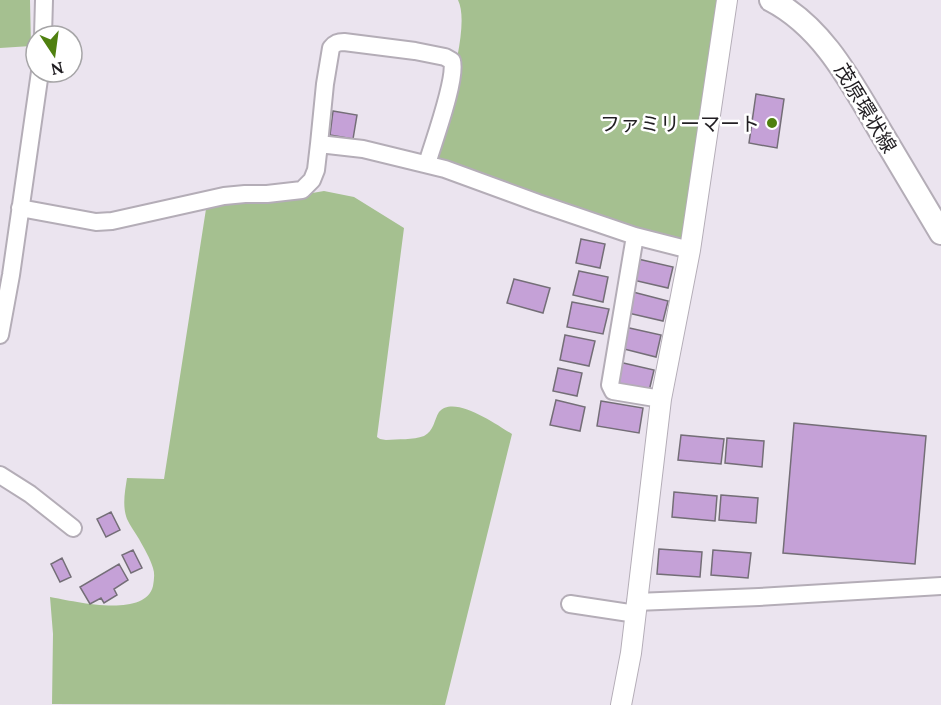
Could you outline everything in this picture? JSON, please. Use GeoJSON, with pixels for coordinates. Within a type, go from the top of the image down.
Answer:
{"type":"FeatureCollection","features":[{"type":"Feature","properties":{"kind":"main road","name":"茂原環状線"},"geometry":{"type":"LineString","coordinates":[[771,0],[804,24],[831,51],[941,232]]}},
{"type":"Feature","properties":{"kind":"street"},"geometry":{"type":"LineString","coordinates":[[43,24],[44,0]]}},
{"type":"Feature","properties":{"kind":"street"},"geometry":{"type":"LineString","coordinates":[[621,705],[631,653],[661,399],[690,250],[727,0]]}},
{"type":"Feature","properties":{"kind":"street"},"geometry":{"type":"LineString","coordinates":[[20,208],[96,222],[112,221],[224,196],[267,194],[302,189],[312,180],[316,170],[328,63],[331,48],[339,42],[415,51],[445,57],[452,61],[453,74],[427,164]]}},
{"type":"Feature","properties":{"kind":"street"},"geometry":{"type":"LineString","coordinates":[[0,335],[11,275],[38,84]]}},
{"type":"Feature","properties":{"kind":"street"},"geometry":{"type":"LineString","coordinates":[[319,144],[363,149],[445,169],[635,236],[690,250]]}},
{"type":"Feature","properties":{"kind":"street"},"geometry":{"type":"LineString","coordinates":[[635,236],[610,385],[613,391],[661,399]]}},
{"type":"Feature","properties":{"kind":"street"},"geometry":{"type":"LineString","coordinates":[[0,475],[38,500],[73,528]]}},
{"type":"Feature","properties":{"kind":"street"},"geometry":{"type":"LineString","coordinates":[[570,604],[636,608],[759,597],[941,586]]}},
{"type":"Feature","properties":{"kind":"green space"},"geometry":{"type":"Polygon","coordinates":[[[0,0],[30,0],[31,24],[24,24],[24,46],[0,48],[0,0]]]}},
{"type":"Feature","properties":{"kind":"green space"},"geometry":{"type":"Polygon","coordinates":[[[458,0],[720,0],[690,250],[427,164],[457,56],[461,34],[458,0]]]}},
{"type":"Feature","properties":{"kind":"green space"},"geometry":{"type":"Polygon","coordinates":[[[324,191],[354,197],[404,228],[377,437],[386,440],[424,436],[432,428],[439,412],[446,407],[476,413],[512,434],[445,705],[52,704],[53,634],[50,597],[91,604],[123,605],[137,602],[147,596],[153,586],[152,564],[125,514],[125,488],[127,478],[164,479],[206,209],[243,201],[277,199],[324,191]]]}},
{"type":"Feature","properties":{"kind":"building"},"geometry":{"type":"Polygon","coordinates":[[[756,94],[784,99],[777,148],[749,143],[756,94]]]}},
{"type":"Feature","properties":{"kind":"building"},"geometry":{"type":"Polygon","coordinates":[[[333,111],[357,115],[353,139],[330,135],[333,111]]]}},
{"type":"Feature","properties":{"kind":"building"},"geometry":{"type":"Polygon","coordinates":[[[581,239],[605,244],[600,268],[576,263],[581,239]]]}},
{"type":"Feature","properties":{"kind":"building"},"geometry":{"type":"Polygon","coordinates":[[[638,259],[673,267],[668,288],[633,280],[638,259]]]}},
{"type":"Feature","properties":{"kind":"building"},"geometry":{"type":"Polygon","coordinates":[[[579,271],[608,277],[603,302],[573,295],[579,271]]]}},
{"type":"Feature","properties":{"kind":"building"},"geometry":{"type":"Polygon","coordinates":[[[514,279],[550,288],[543,313],[507,303],[514,279]]]}},
{"type":"Feature","properties":{"kind":"building"},"geometry":{"type":"Polygon","coordinates":[[[633,292],[668,301],[663,321],[628,313],[633,292]]]}},
{"type":"Feature","properties":{"kind":"building"},"geometry":{"type":"Polygon","coordinates":[[[572,302],[609,309],[603,334],[567,327],[572,302]]]}},
{"type":"Feature","properties":{"kind":"building"},"geometry":{"type":"Polygon","coordinates":[[[625,327],[661,335],[656,357],[620,348],[625,327]]]}},
{"type":"Feature","properties":{"kind":"building"},"geometry":{"type":"Polygon","coordinates":[[[565,335],[595,341],[589,366],[560,360],[565,335]]]}},
{"type":"Feature","properties":{"kind":"building"},"geometry":{"type":"Polygon","coordinates":[[[619,362],[654,370],[649,391],[614,383],[619,362]]]}},
{"type":"Feature","properties":{"kind":"building"},"geometry":{"type":"Polygon","coordinates":[[[558,368],[582,373],[577,396],[553,391],[558,368]]]}},
{"type":"Feature","properties":{"kind":"building"},"geometry":{"type":"Polygon","coordinates":[[[556,400],[585,407],[580,431],[550,425],[556,400]]]}},
{"type":"Feature","properties":{"kind":"building"},"geometry":{"type":"Polygon","coordinates":[[[601,401],[643,408],[639,433],[597,426],[601,401]]]}},
{"type":"Feature","properties":{"kind":"building"},"geometry":{"type":"Polygon","coordinates":[[[794,423],[926,436],[915,564],[783,553],[794,423]]]}},
{"type":"Feature","properties":{"kind":"building"},"geometry":{"type":"Polygon","coordinates":[[[681,435],[724,439],[721,464],[678,460],[681,435]]]}},
{"type":"Feature","properties":{"kind":"building"},"geometry":{"type":"Polygon","coordinates":[[[727,438],[764,441],[762,467],[725,463],[727,438]]]}},
{"type":"Feature","properties":{"kind":"building"},"geometry":{"type":"Polygon","coordinates":[[[674,492],[717,496],[715,521],[672,517],[674,492]]]}},
{"type":"Feature","properties":{"kind":"building"},"geometry":{"type":"Polygon","coordinates":[[[721,495],[758,498],[756,523],[719,520],[721,495]]]}},
{"type":"Feature","properties":{"kind":"building"},"geometry":{"type":"Polygon","coordinates":[[[111,512],[120,530],[106,537],[97,519],[111,512]]]}},
{"type":"Feature","properties":{"kind":"building"},"geometry":{"type":"Polygon","coordinates":[[[659,549],[702,552],[700,577],[657,574],[659,549]]]}},
{"type":"Feature","properties":{"kind":"building"},"geometry":{"type":"Polygon","coordinates":[[[133,550],[142,568],[131,573],[122,555],[133,550]]]}},
{"type":"Feature","properties":{"kind":"building"},"geometry":{"type":"Polygon","coordinates":[[[713,550],[751,553],[748,578],[711,575],[713,550]]]}},
{"type":"Feature","properties":{"kind":"building"},"geometry":{"type":"Polygon","coordinates":[[[62,558],[71,577],[60,582],[51,564],[62,558]]]}},
{"type":"Feature","properties":{"kind":"building"},"geometry":{"type":"Polygon","coordinates":[[[119,564],[128,580],[114,589],[117,595],[104,603],[101,598],[90,604],[80,587],[119,564]]]}},
{"type":"Feature","properties":{"kind":"place","name":"ファミリーマート"},"geometry":{"type":"Point","coordinates":[772,123]}}]}
